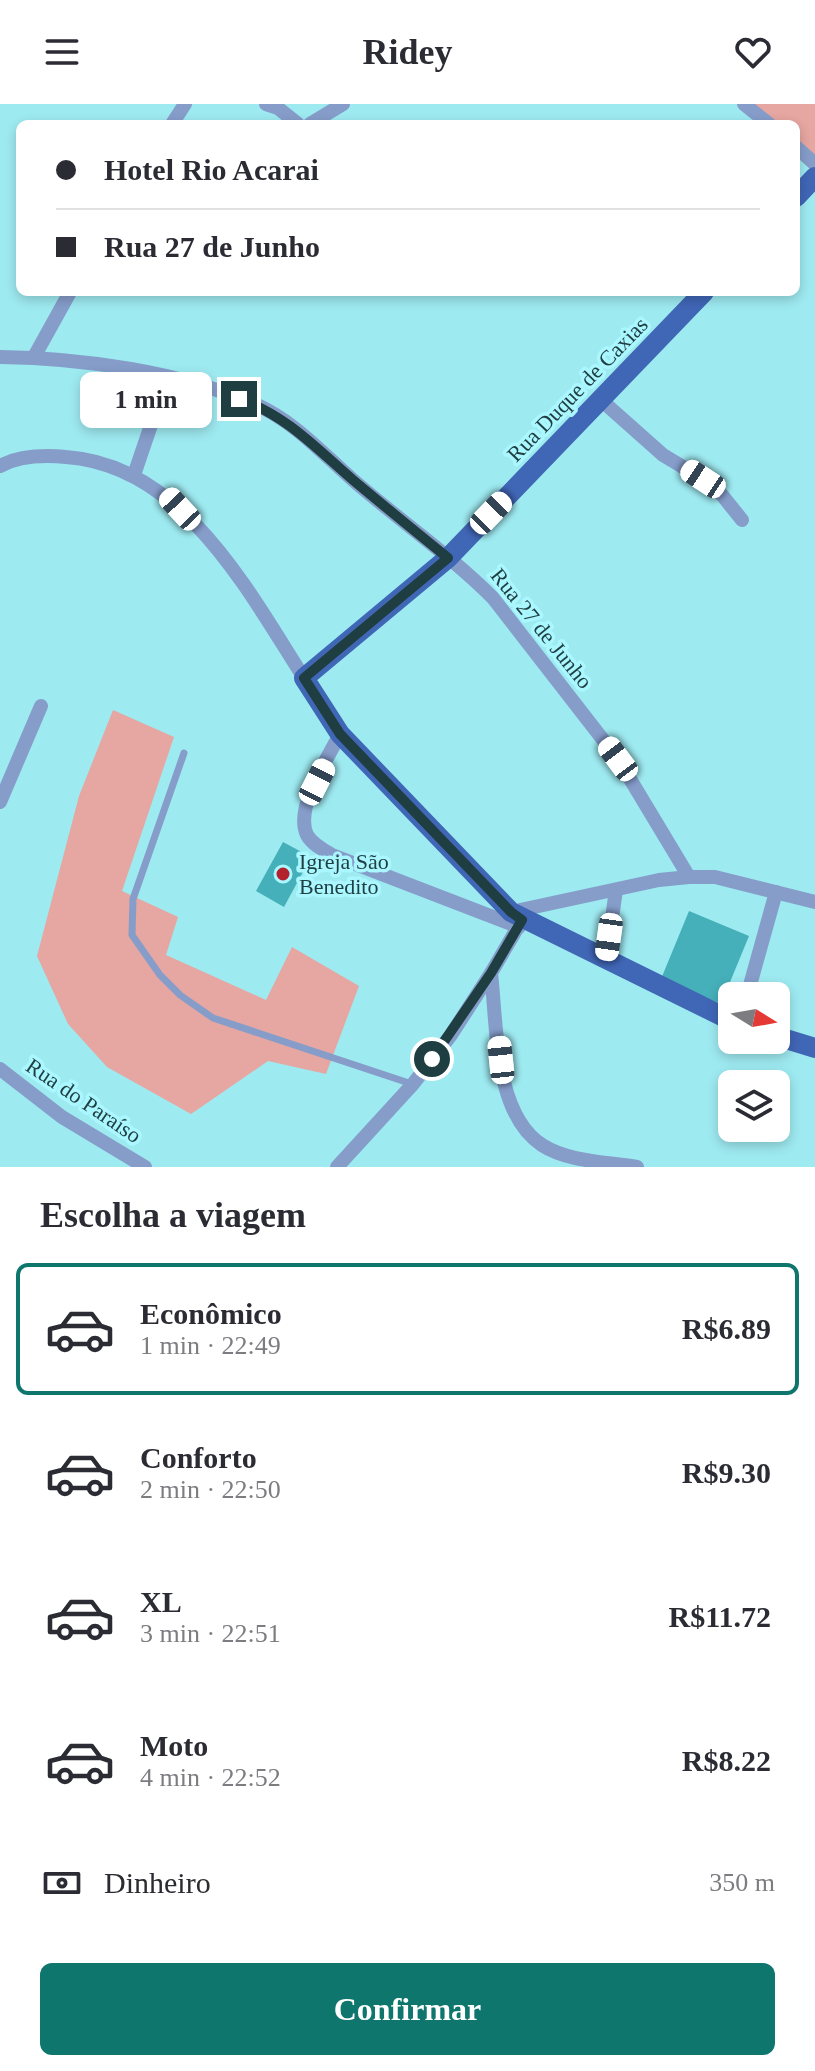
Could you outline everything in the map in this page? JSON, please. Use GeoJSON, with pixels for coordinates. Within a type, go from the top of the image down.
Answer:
{"type":"FeatureCollection","features":[{"type":"Feature","properties":{"kind":"main road"},"geometry":{"type":"LineString","coordinates":[[800,193],[815,177]]}},
{"type":"Feature","properties":{"kind":"main road","name":"Rua Duque de Caxias"},"geometry":{"type":"LineString","coordinates":[[304,678],[448,558],[700,296]]}},
{"type":"Feature","properties":{"kind":"main road"},"geometry":{"type":"LineString","coordinates":[[304,678],[340,734],[517,920],[718,1014]]}},
{"type":"Feature","properties":{"kind":"main road"},"geometry":{"type":"LineString","coordinates":[[790,1040],[815,1048]]}},
{"type":"Feature","properties":{"kind":"street"},"geometry":{"type":"LineString","coordinates":[[266,104],[278,108],[293,120]]}},
{"type":"Feature","properties":{"kind":"street"},"geometry":{"type":"LineString","coordinates":[[317,120],[343,104]]}},
{"type":"Feature","properties":{"kind":"street"},"geometry":{"type":"LineString","coordinates":[[744,104],[764,120]]}},
{"type":"Feature","properties":{"kind":"street"},"geometry":{"type":"LineString","coordinates":[[800,151],[815,164]]}},
{"type":"Feature","properties":{"kind":"street"},"geometry":{"type":"LineString","coordinates":[[34,357],[68,296]]}},
{"type":"Feature","properties":{"kind":"street","name":"Rua 27 de Junho"},"geometry":{"type":"LineString","coordinates":[[0,357],[34,357],[101,365],[167,378],[245,401],[282,419],[312,441],[352,479],[493,598],[618,759],[689,877]]}},
{"type":"Feature","properties":{"kind":"street"},"geometry":{"type":"LineString","coordinates":[[134,475],[167,378]]}},
{"type":"Feature","properties":{"kind":"street"},"geometry":{"type":"LineString","coordinates":[[600,399],[663,455],[703,479],[722,495],[742,520]]}},
{"type":"Feature","properties":{"kind":"street"},"geometry":{"type":"LineString","coordinates":[[0,466],[28,457],[66,457],[104,463],[134,475],[167,496],[220,554],[255,601],[304,678]]}},
{"type":"Feature","properties":{"kind":"street"},"geometry":{"type":"LineString","coordinates":[[0,802],[41,706]]}},
{"type":"Feature","properties":{"kind":"street"},"geometry":{"type":"LineString","coordinates":[[340,734],[305,806],[304,821],[307,835],[332,855],[517,920],[616,890],[689,877],[715,877],[815,902]]}},
{"type":"Feature","properties":{"kind":"street"},"geometry":{"type":"LineString","coordinates":[[606,960],[616,890]]}},
{"type":"Feature","properties":{"kind":"street"},"geometry":{"type":"LineString","coordinates":[[751,982],[776,892]]}},
{"type":"Feature","properties":{"kind":"street"},"geometry":{"type":"LineString","coordinates":[[337,1167],[413,1084],[451,1035],[491,973],[517,920]]}},
{"type":"Feature","properties":{"kind":"street"},"geometry":{"type":"LineString","coordinates":[[491,973],[504,1089],[523,1128],[542,1146],[574,1157],[637,1167]]}},
{"type":"Feature","properties":{"kind":"street","name":"Rua do Paraíso"},"geometry":{"type":"LineString","coordinates":[[0,1069],[62,1117],[145,1167]]}},
{"type":"Feature","properties":{"kind":"lane"},"geometry":{"type":"LineString","coordinates":[[184,753],[133,899],[132,935],[160,975],[180,995],[213,1018],[413,1084]]}},
{"type":"Feature","properties":{"kind":"shaded area"},"geometry":{"type":"Polygon","coordinates":[[[746,104],[815,104],[815,158],[800,146],[800,120],[767,120],[746,104]]]}},
{"type":"Feature","properties":{"kind":"shaded area"},"geometry":{"type":"Polygon","coordinates":[[[113,710],[174,737],[122,891],[178,917],[166,955],[266,1000],[292,947],[359,986],[326,1074],[268,1061],[191,1114],[107,1067],[68,1024],[37,956],[79,796],[113,710]]]}},
{"type":"Feature","properties":{"kind":"building","name":"Igreja São Benedito"},"geometry":{"type":"Polygon","coordinates":[[[283,842],[311,857],[284,907],[256,891],[283,842]]]}},
{"type":"Feature","properties":{"kind":"building"},"geometry":{"type":"Polygon","coordinates":[[[689,911],[749,936],[730,982],[718,982],[718,1003],[661,979],[689,911]]]}},
{"type":"Feature","properties":{"kind":"place","name":"Igreja São Benedito"},"geometry":{"type":"Point","coordinates":[283,874]}},
{"type":"Feature","properties":{"kind":"route"},"geometry":{"type":"LineString","coordinates":[[239,399],[282,419],[312,441],[352,479],[448,558],[304,678],[340,734],[522,920],[451,1035],[432,1059]]}}]}
